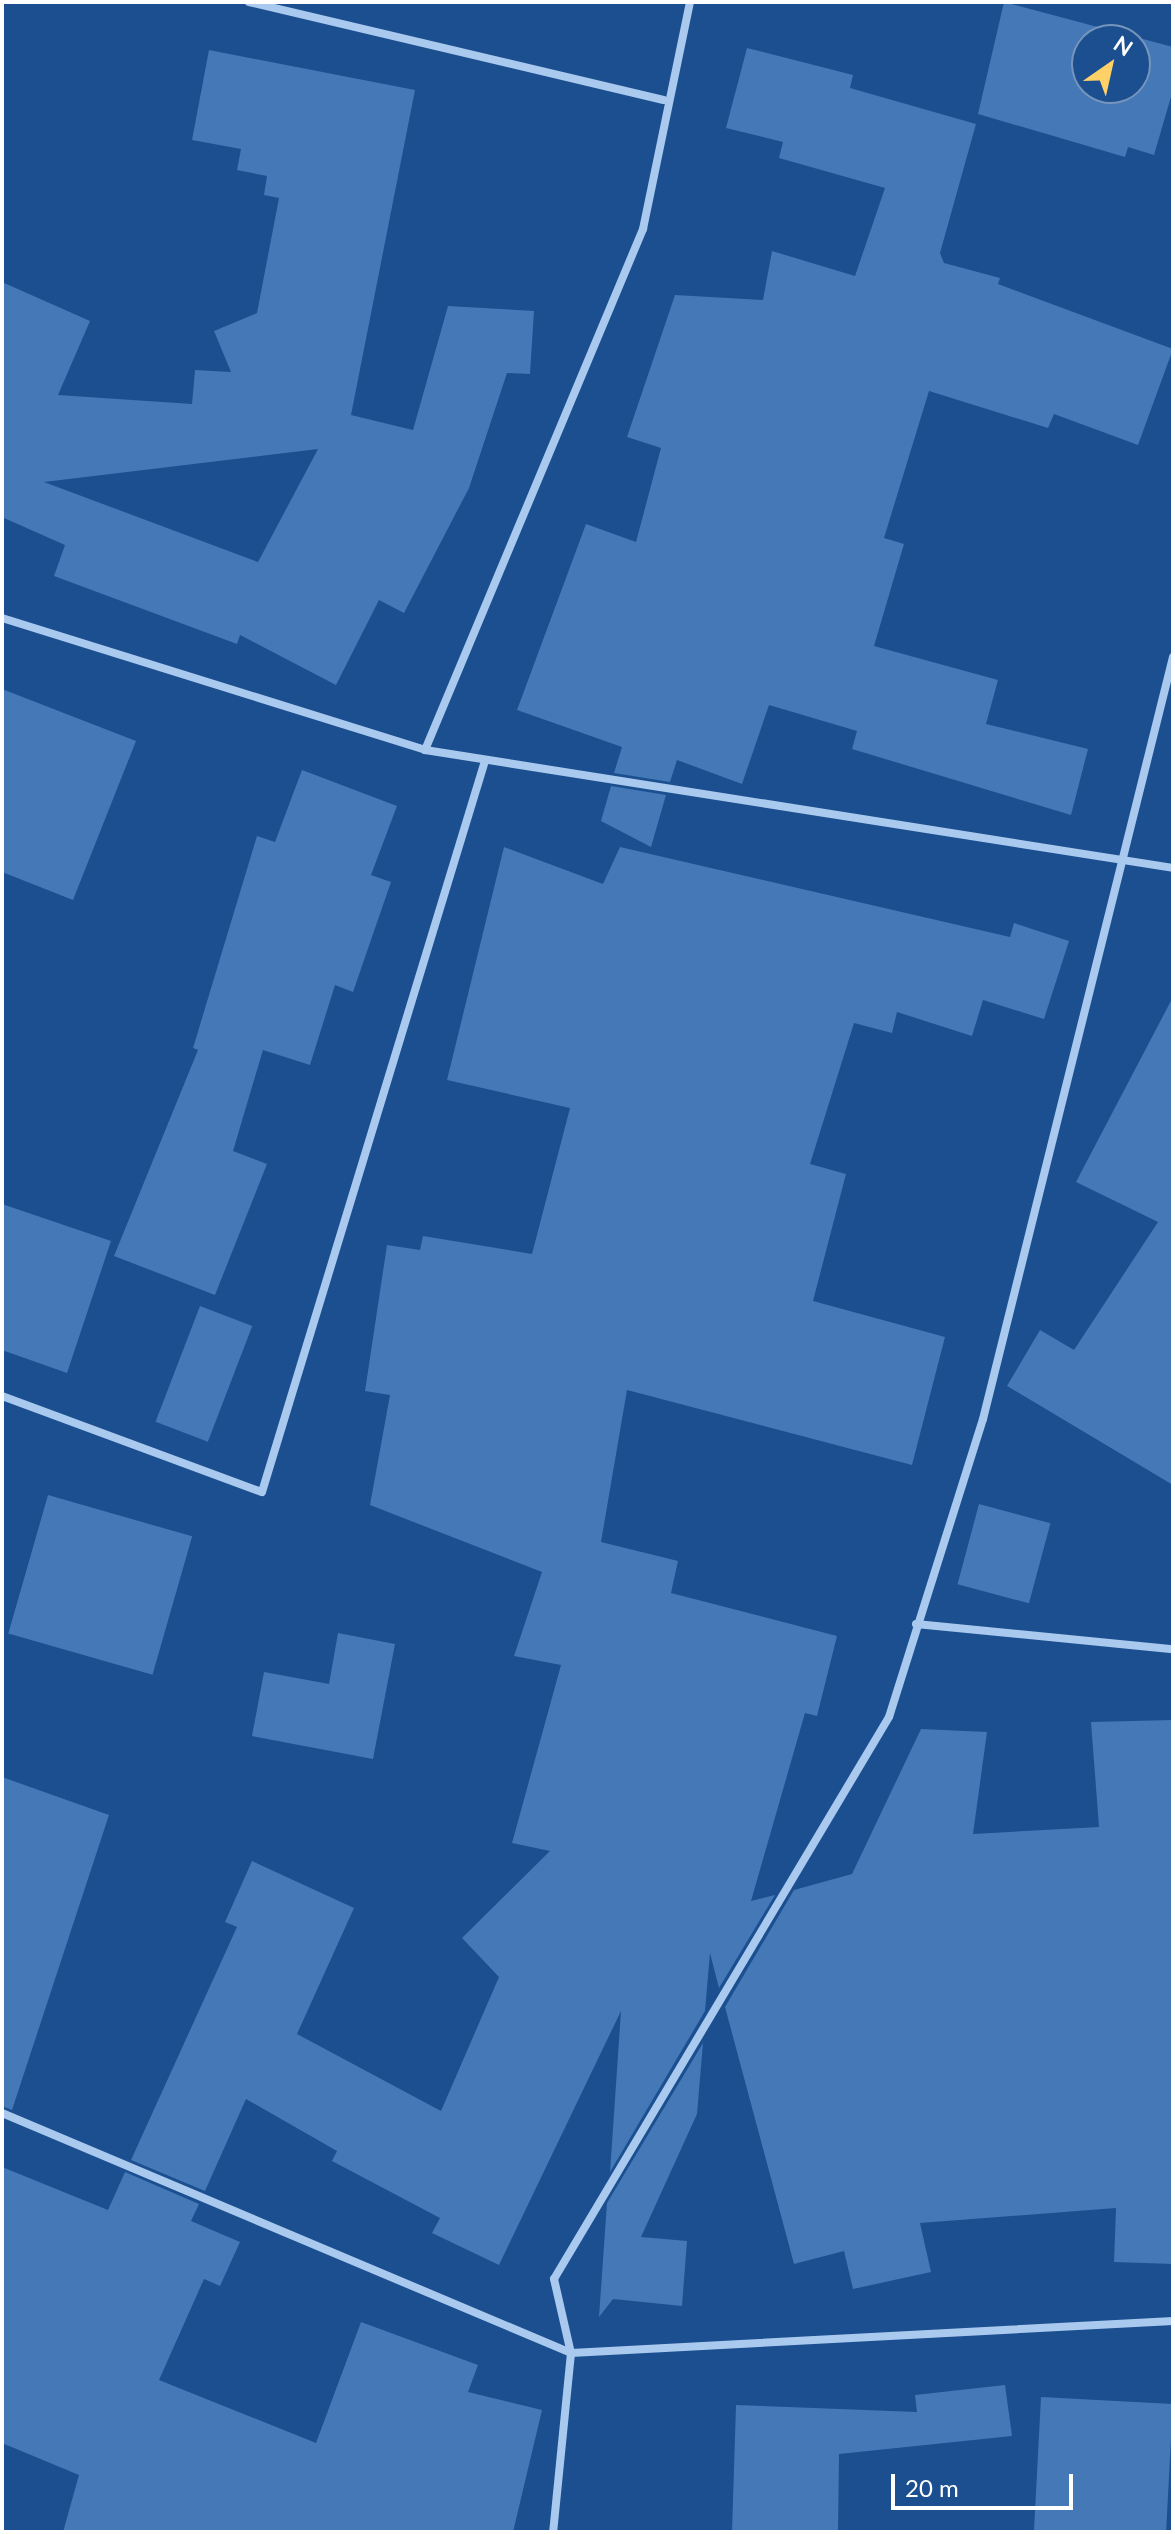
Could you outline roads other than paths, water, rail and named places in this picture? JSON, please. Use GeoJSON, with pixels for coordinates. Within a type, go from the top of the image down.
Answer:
{"type":"FeatureCollection","features":[{"type":"Feature","properties":{"kind":"street"},"geometry":{"type":"LineString","coordinates":[[249,2],[664,100]]}},
{"type":"Feature","properties":{"kind":"street"},"geometry":{"type":"LineString","coordinates":[[425,750],[643,229],[664,100],[690,2]]}},
{"type":"Feature","properties":{"kind":"street"},"geometry":{"type":"LineString","coordinates":[[2,618],[425,750],[1173,868]]}},
{"type":"Feature","properties":{"kind":"street"},"geometry":{"type":"LineString","coordinates":[[553,2532],[571,2353],[554,2279],[889,1717],[983,1419],[1173,657]]}},
{"type":"Feature","properties":{"kind":"street"},"geometry":{"type":"LineString","coordinates":[[2,1396],[262,1492],[485,761]]}},
{"type":"Feature","properties":{"kind":"street"},"geometry":{"type":"LineString","coordinates":[[916,1624],[1173,1649]]}},
{"type":"Feature","properties":{"kind":"street"},"geometry":{"type":"LineString","coordinates":[[2,2113],[571,2353],[1173,2321]]}}]}
